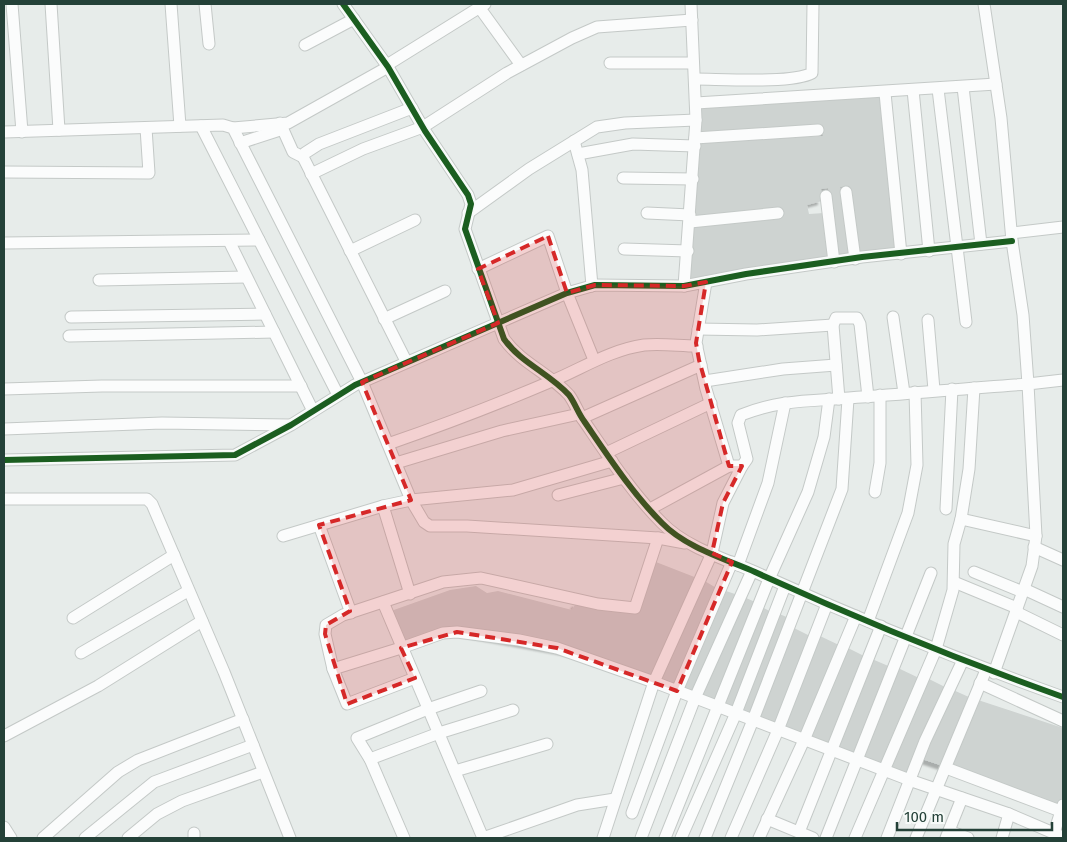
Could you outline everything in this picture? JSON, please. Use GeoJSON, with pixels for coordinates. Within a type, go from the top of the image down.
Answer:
{"type":"FeatureCollection","features":[{"type":"Feature","properties":{"kind":"street"},"geometry":{"type":"LineString","coordinates":[[12,4],[22,132]]}},
{"type":"Feature","properties":{"kind":"street"},"geometry":{"type":"LineString","coordinates":[[51,4],[59,130]]}},
{"type":"Feature","properties":{"kind":"street"},"geometry":{"type":"LineString","coordinates":[[171,4],[180,126]]}},
{"type":"Feature","properties":{"kind":"street"},"geometry":{"type":"LineString","coordinates":[[205,4],[209,44]]}},
{"type":"Feature","properties":{"kind":"street"},"geometry":{"type":"LineString","coordinates":[[343,4],[388,66],[423,127],[468,195],[471,204],[465,229],[498,323],[512,351],[553,380],[571,398],[580,416],[624,478],[663,524],[695,545],[801,593],[990,671],[1063,697]]}},
{"type":"Feature","properties":{"kind":"street"},"geometry":{"type":"LineString","coordinates":[[684,286],[696,120],[691,4]]}},
{"type":"Feature","properties":{"kind":"street"},"geometry":{"type":"LineString","coordinates":[[695,79],[786,78],[806,76],[812,73],[813,4]]}},
{"type":"Feature","properties":{"kind":"street"},"geometry":{"type":"LineString","coordinates":[[916,838],[980,683],[990,671],[1016,610],[1032,566],[1035,542],[1024,316],[1012,237],[996,84],[984,4]]}},
{"type":"Feature","properties":{"kind":"street"},"geometry":{"type":"LineString","coordinates":[[240,143],[288,123],[388,66],[482,5],[521,65]]}},
{"type":"Feature","properties":{"kind":"street"},"geometry":{"type":"LineString","coordinates":[[305,45],[354,19]]}},
{"type":"Feature","properties":{"kind":"street"},"geometry":{"type":"LineString","coordinates":[[311,174],[363,149],[423,127],[521,65],[597,27],[692,20]]}},
{"type":"Feature","properties":{"kind":"street"},"geometry":{"type":"LineString","coordinates":[[610,62],[693,63]]}},
{"type":"Feature","properties":{"kind":"street"},"geometry":{"type":"LineString","coordinates":[[696,104],[885,93],[996,84]]}},
{"type":"Feature","properties":{"kind":"street"},"geometry":{"type":"LineString","coordinates":[[963,86],[981,244]]}},
{"type":"Feature","properties":{"kind":"street"},"geometry":{"type":"LineString","coordinates":[[938,89],[966,322]]}},
{"type":"Feature","properties":{"kind":"street"},"geometry":{"type":"LineString","coordinates":[[913,90],[929,251]]}},
{"type":"Feature","properties":{"kind":"street"},"geometry":{"type":"LineString","coordinates":[[885,93],[902,254]]}},
{"type":"Feature","properties":{"kind":"street"},"geometry":{"type":"LineString","coordinates":[[302,158],[305,152],[318,144],[412,108]]}},
{"type":"Feature","properties":{"kind":"street"},"geometry":{"type":"LineString","coordinates":[[468,213],[498,190],[597,127],[607,124],[696,120]]}},
{"type":"Feature","properties":{"kind":"street"},"geometry":{"type":"LineString","coordinates":[[4,132],[223,125],[233,128],[282,126]]}},
{"type":"Feature","properties":{"kind":"street"},"geometry":{"type":"LineString","coordinates":[[201,126],[338,395]]}},
{"type":"Feature","properties":{"kind":"street"},"geometry":{"type":"LineString","coordinates":[[282,126],[293,152],[302,158],[311,174],[406,361]]}},
{"type":"Feature","properties":{"kind":"street"},"geometry":{"type":"LineString","coordinates":[[4,172],[149,173],[146,128]]}},
{"type":"Feature","properties":{"kind":"street"},"geometry":{"type":"LineString","coordinates":[[233,128],[362,382],[411,500],[424,522],[430,526],[493,527],[658,538],[695,545]]}},
{"type":"Feature","properties":{"kind":"street"},"geometry":{"type":"LineString","coordinates":[[578,154],[633,144],[695,142],[818,130]]}},
{"type":"Feature","properties":{"kind":"street"},"geometry":{"type":"LineString","coordinates":[[574,141],[582,170],[592,286]]}},
{"type":"Feature","properties":{"kind":"street"},"geometry":{"type":"LineString","coordinates":[[623,178],[693,179]]}},
{"type":"Feature","properties":{"kind":"street"},"geometry":{"type":"LineString","coordinates":[[846,192],[855,259]]}},
{"type":"Feature","properties":{"kind":"street"},"geometry":{"type":"LineString","coordinates":[[826,196],[834,262]]}},
{"type":"Feature","properties":{"kind":"street"},"geometry":{"type":"LineString","coordinates":[[647,213],[690,218],[778,213]]}},
{"type":"Feature","properties":{"kind":"street"},"geometry":{"type":"LineString","coordinates":[[350,251],[415,220]]}},
{"type":"Feature","properties":{"kind":"street"},"geometry":{"type":"LineString","coordinates":[[4,460],[236,455],[291,425],[338,395],[406,361],[567,293],[592,286],[684,286],[855,259],[957,248],[1063,227]]}},
{"type":"Feature","properties":{"kind":"street"},"geometry":{"type":"LineString","coordinates":[[478,269],[548,236],[567,293],[594,360]]}},
{"type":"Feature","properties":{"kind":"street"},"geometry":{"type":"LineString","coordinates":[[4,243],[259,240]]}},
{"type":"Feature","properties":{"kind":"street"},"geometry":{"type":"LineString","coordinates":[[228,241],[313,411]]}},
{"type":"Feature","properties":{"kind":"street"},"geometry":{"type":"LineString","coordinates":[[624,249],[688,251]]}},
{"type":"Feature","properties":{"kind":"street"},"geometry":{"type":"LineString","coordinates":[[99,280],[246,277]]}},
{"type":"Feature","properties":{"kind":"street"},"geometry":{"type":"LineString","coordinates":[[706,282],[697,346],[704,381],[729,466]]}},
{"type":"Feature","properties":{"kind":"street"},"geometry":{"type":"LineString","coordinates":[[384,319],[445,291]]}},
{"type":"Feature","properties":{"kind":"street"},"geometry":{"type":"LineString","coordinates":[[71,317],[265,314]]}},
{"type":"Feature","properties":{"kind":"street"},"geometry":{"type":"LineString","coordinates":[[868,621],[908,513],[917,465],[909,393],[894,316]]}},
{"type":"Feature","properties":{"kind":"street"},"geometry":{"type":"LineString","coordinates":[[705,838],[754,720],[842,489],[833,325],[836,318],[857,318],[860,324],[874,396],[880,463],[875,492]]}},
{"type":"Feature","properties":{"kind":"street"},"geometry":{"type":"LineString","coordinates":[[928,320],[934,390]]}},
{"type":"Feature","properties":{"kind":"street"},"geometry":{"type":"LineString","coordinates":[[698,329],[757,330],[833,325]]}},
{"type":"Feature","properties":{"kind":"street"},"geometry":{"type":"LineString","coordinates":[[69,336],[274,332]]}},
{"type":"Feature","properties":{"kind":"street"},"geometry":{"type":"LineString","coordinates":[[388,444],[448,424],[491,404],[553,380],[594,360],[624,349],[645,345],[697,346]]}},
{"type":"Feature","properties":{"kind":"street"},"geometry":{"type":"LineString","coordinates":[[396,464],[502,431],[580,416],[701,365]]}},
{"type":"Feature","properties":{"kind":"street"},"geometry":{"type":"LineString","coordinates":[[704,381],[783,369],[836,365]]}},
{"type":"Feature","properties":{"kind":"street"},"geometry":{"type":"LineString","coordinates":[[603,838],[654,682],[712,553],[723,503],[747,459],[738,423],[741,415],[804,400],[838,399],[1063,380]]}},
{"type":"Feature","properties":{"kind":"street"},"geometry":{"type":"LineString","coordinates":[[4,389],[102,386],[301,386]]}},
{"type":"Feature","properties":{"kind":"street"},"geometry":{"type":"LineString","coordinates":[[855,838],[936,649],[954,582],[954,544],[961,518],[969,469],[974,388]]}},
{"type":"Feature","properties":{"kind":"street"},"geometry":{"type":"LineString","coordinates":[[946,509],[952,389]]}},
{"type":"Feature","properties":{"kind":"street"},"geometry":{"type":"LineString","coordinates":[[665,838],[768,578],[808,492],[824,437],[838,399]]}},
{"type":"Feature","properties":{"kind":"street"},"geometry":{"type":"LineString","coordinates":[[283,536],[383,506],[411,500],[513,490],[609,457],[711,403]]}},
{"type":"Feature","properties":{"kind":"street"},"geometry":{"type":"LineString","coordinates":[[632,813],[677,691],[735,563],[768,483],[785,403]]}},
{"type":"Feature","properties":{"kind":"street"},"geometry":{"type":"LineString","coordinates":[[4,429],[162,423],[291,425]]}},
{"type":"Feature","properties":{"kind":"street"},"geometry":{"type":"LineString","coordinates":[[650,509],[729,466],[742,466]]}},
{"type":"Feature","properties":{"kind":"street"},"geometry":{"type":"LineString","coordinates":[[558,495],[624,478]]}},
{"type":"Feature","properties":{"kind":"street"},"geometry":{"type":"LineString","coordinates":[[4,499],[147,499],[156,511],[290,838]]}},
{"type":"Feature","properties":{"kind":"street"},"geometry":{"type":"LineString","coordinates":[[383,506],[410,594]]}},
{"type":"Feature","properties":{"kind":"street"},"geometry":{"type":"LineString","coordinates":[[961,518],[1035,542],[1063,560]]}},
{"type":"Feature","properties":{"kind":"street"},"geometry":{"type":"LineString","coordinates":[[319,525],[351,613]]}},
{"type":"Feature","properties":{"kind":"street"},"geometry":{"type":"LineString","coordinates":[[414,678],[347,704],[333,669],[325,634],[326,626],[351,613],[443,582],[481,578],[598,604],[635,608],[658,538]]}},
{"type":"Feature","properties":{"kind":"street"},"geometry":{"type":"LineString","coordinates":[[73,618],[174,555]]}},
{"type":"Feature","properties":{"kind":"street"},"geometry":{"type":"LineString","coordinates":[[641,838],[695,698],[752,571]]}},
{"type":"Feature","properties":{"kind":"street"},"geometry":{"type":"LineString","coordinates":[[974,572],[1063,607]]}},
{"type":"Feature","properties":{"kind":"street"},"geometry":{"type":"LineString","coordinates":[[826,838],[931,573]]}},
{"type":"Feature","properties":{"kind":"street"},"geometry":{"type":"LineString","coordinates":[[954,582],[1016,610],[1063,635]]}},
{"type":"Feature","properties":{"kind":"street"},"geometry":{"type":"LineString","coordinates":[[681,838],[736,713],[785,586]]}},
{"type":"Feature","properties":{"kind":"street"},"geometry":{"type":"LineString","coordinates":[[81,653],[188,590]]}},
{"type":"Feature","properties":{"kind":"street"},"geometry":{"type":"LineString","coordinates":[[383,602],[483,838],[576,805],[615,799]]}},
{"type":"Feature","properties":{"kind":"street"},"geometry":{"type":"LineString","coordinates":[[731,838],[778,730],[828,604]]}},
{"type":"Feature","properties":{"kind":"street"},"geometry":{"type":"LineString","coordinates":[[759,838],[804,740],[856,616]]}},
{"type":"Feature","properties":{"kind":"street"},"geometry":{"type":"LineString","coordinates":[[4,736],[98,686],[202,621]]}},
{"type":"Feature","properties":{"kind":"street"},"geometry":{"type":"LineString","coordinates":[[799,832],[830,750],[881,626]]}},
{"type":"Feature","properties":{"kind":"street"},"geometry":{"type":"LineString","coordinates":[[333,669],[430,637],[457,632],[519,640],[557,648],[654,682],[910,780],[1009,814],[1059,835],[1063,810],[946,768]]}},
{"type":"Feature","properties":{"kind":"street"},"geometry":{"type":"LineString","coordinates":[[887,838],[910,780],[963,660]]}},
{"type":"Feature","properties":{"kind":"street"},"geometry":{"type":"LineString","coordinates":[[980,683],[1063,721]]}},
{"type":"Feature","properties":{"kind":"street"},"geometry":{"type":"LineString","coordinates":[[404,838],[370,760],[357,738],[428,709],[480,691]]}},
{"type":"Feature","properties":{"kind":"street"},"geometry":{"type":"LineString","coordinates":[[370,760],[439,734],[513,710]]}},
{"type":"Feature","properties":{"kind":"street"},"geometry":{"type":"LineString","coordinates":[[43,838],[118,772],[138,760],[243,720]]}},
{"type":"Feature","properties":{"kind":"street"},"geometry":{"type":"LineString","coordinates":[[455,771],[547,744]]}},
{"type":"Feature","properties":{"kind":"street"},"geometry":{"type":"LineString","coordinates":[[85,838],[154,782],[253,745]]}},
{"type":"Feature","properties":{"kind":"street"},"geometry":{"type":"LineString","coordinates":[[128,838],[157,814],[182,801],[263,772]]}},
{"type":"Feature","properties":{"kind":"street"},"geometry":{"type":"LineString","coordinates":[[962,798],[948,834],[968,838]]}},
{"type":"Feature","properties":{"kind":"street"},"geometry":{"type":"LineString","coordinates":[[1002,838],[1009,814]]}},
{"type":"Feature","properties":{"kind":"street"},"geometry":{"type":"LineString","coordinates":[[768,820],[813,838]]}},
{"type":"Feature","properties":{"kind":"street"},"geometry":{"type":"LineString","coordinates":[[4,827],[10,838]]}},
{"type":"Feature","properties":{"kind":"highlighted area"},"geometry":{"type":"Polygon","coordinates":[[[548,236],[567,293],[595,285],[684,286],[706,282],[696,343],[699,360],[729,466],[742,466],[723,503],[712,553],[732,562],[677,691],[557,648],[457,632],[401,648],[415,678],[347,704],[325,634],[326,625],[350,611],[319,525],[411,500],[362,382],[498,323],[478,269],[548,236]]]}},
{"type":"Feature","properties":{"kind":"building"},"geometry":{"type":"Polygon","coordinates":[[[880,97],[896,247],[858,253],[849,186],[840,187],[851,255],[837,258],[828,188],[821,189],[822,201],[807,205],[809,214],[824,213],[828,259],[690,281],[694,226],[780,219],[780,208],[694,217],[699,142],[823,136],[822,125],[700,132],[701,107],[880,97]]]}},
{"type":"Feature","properties":{"kind":"building"},"geometry":{"type":"Polygon","coordinates":[[[656,562],[697,578],[651,677],[579,654],[447,630],[402,644],[391,611],[450,590],[476,586],[487,593],[498,591],[572,610],[576,603],[635,613],[656,562]]]}},
{"type":"Feature","properties":{"kind":"building"},"geometry":{"type":"Polygon","coordinates":[[[703,580],[718,589],[676,688],[657,680],[703,580]]]}},
{"type":"Feature","properties":{"kind":"building"},"geometry":{"type":"Polygon","coordinates":[[[723,590],[738,595],[693,695],[680,690],[723,590]]]}},
{"type":"Feature","properties":{"kind":"building"},"geometry":{"type":"Polygon","coordinates":[[[744,597],[755,602],[716,703],[700,696],[744,597]]]}},
{"type":"Feature","properties":{"kind":"building"},"geometry":{"type":"Polygon","coordinates":[[[760,606],[773,613],[734,709],[721,704],[760,606]]]}},
{"type":"Feature","properties":{"kind":"building"},"geometry":{"type":"Polygon","coordinates":[[[777,613],[789,618],[752,716],[741,711],[777,613]]]}},
{"type":"Feature","properties":{"kind":"building"},"geometry":{"type":"Polygon","coordinates":[[[792,627],[812,637],[775,725],[755,717],[792,627]]]}},
{"type":"Feature","properties":{"kind":"building"},"geometry":{"type":"Polygon","coordinates":[[[820,636],[841,646],[804,734],[783,726],[820,636]]]}},
{"type":"Feature","properties":{"kind":"building"},"geometry":{"type":"Polygon","coordinates":[[[846,647],[866,657],[829,745],[808,737],[846,647]]]}},
{"type":"Feature","properties":{"kind":"building"},"geometry":{"type":"Polygon","coordinates":[[[872,659],[893,668],[856,756],[835,749],[872,659]]]}},
{"type":"Feature","properties":{"kind":"building"},"geometry":{"type":"Polygon","coordinates":[[[898,668],[919,678],[882,766],[861,758],[898,668]]]}},
{"type":"Feature","properties":{"kind":"building"},"geometry":{"type":"Polygon","coordinates":[[[925,677],[945,687],[909,775],[887,768],[925,677]]]}},
{"type":"Feature","properties":{"kind":"building"},"geometry":{"type":"Polygon","coordinates":[[[951,689],[971,698],[943,766],[922,759],[951,689]]]}},
{"type":"Feature","properties":{"kind":"building"},"geometry":{"type":"Polygon","coordinates":[[[978,700],[1063,728],[1063,794],[1059,809],[950,766],[978,700]]]}},
{"type":"Feature","properties":{"kind":"cycle path"},"geometry":{"type":"LineString","coordinates":[[343,4],[388,67],[425,131],[468,195],[471,204],[465,229],[504,339],[519,355],[553,380],[569,395],[582,418],[621,474],[662,523],[682,539],[718,557],[908,638],[1063,697]]}},
{"type":"Feature","properties":{"kind":"cycle path"},"geometry":{"type":"LineString","coordinates":[[4,460],[235,455],[291,425],[355,385],[567,293],[595,285],[684,286],[746,274],[862,257],[1012,241]]}}]}
